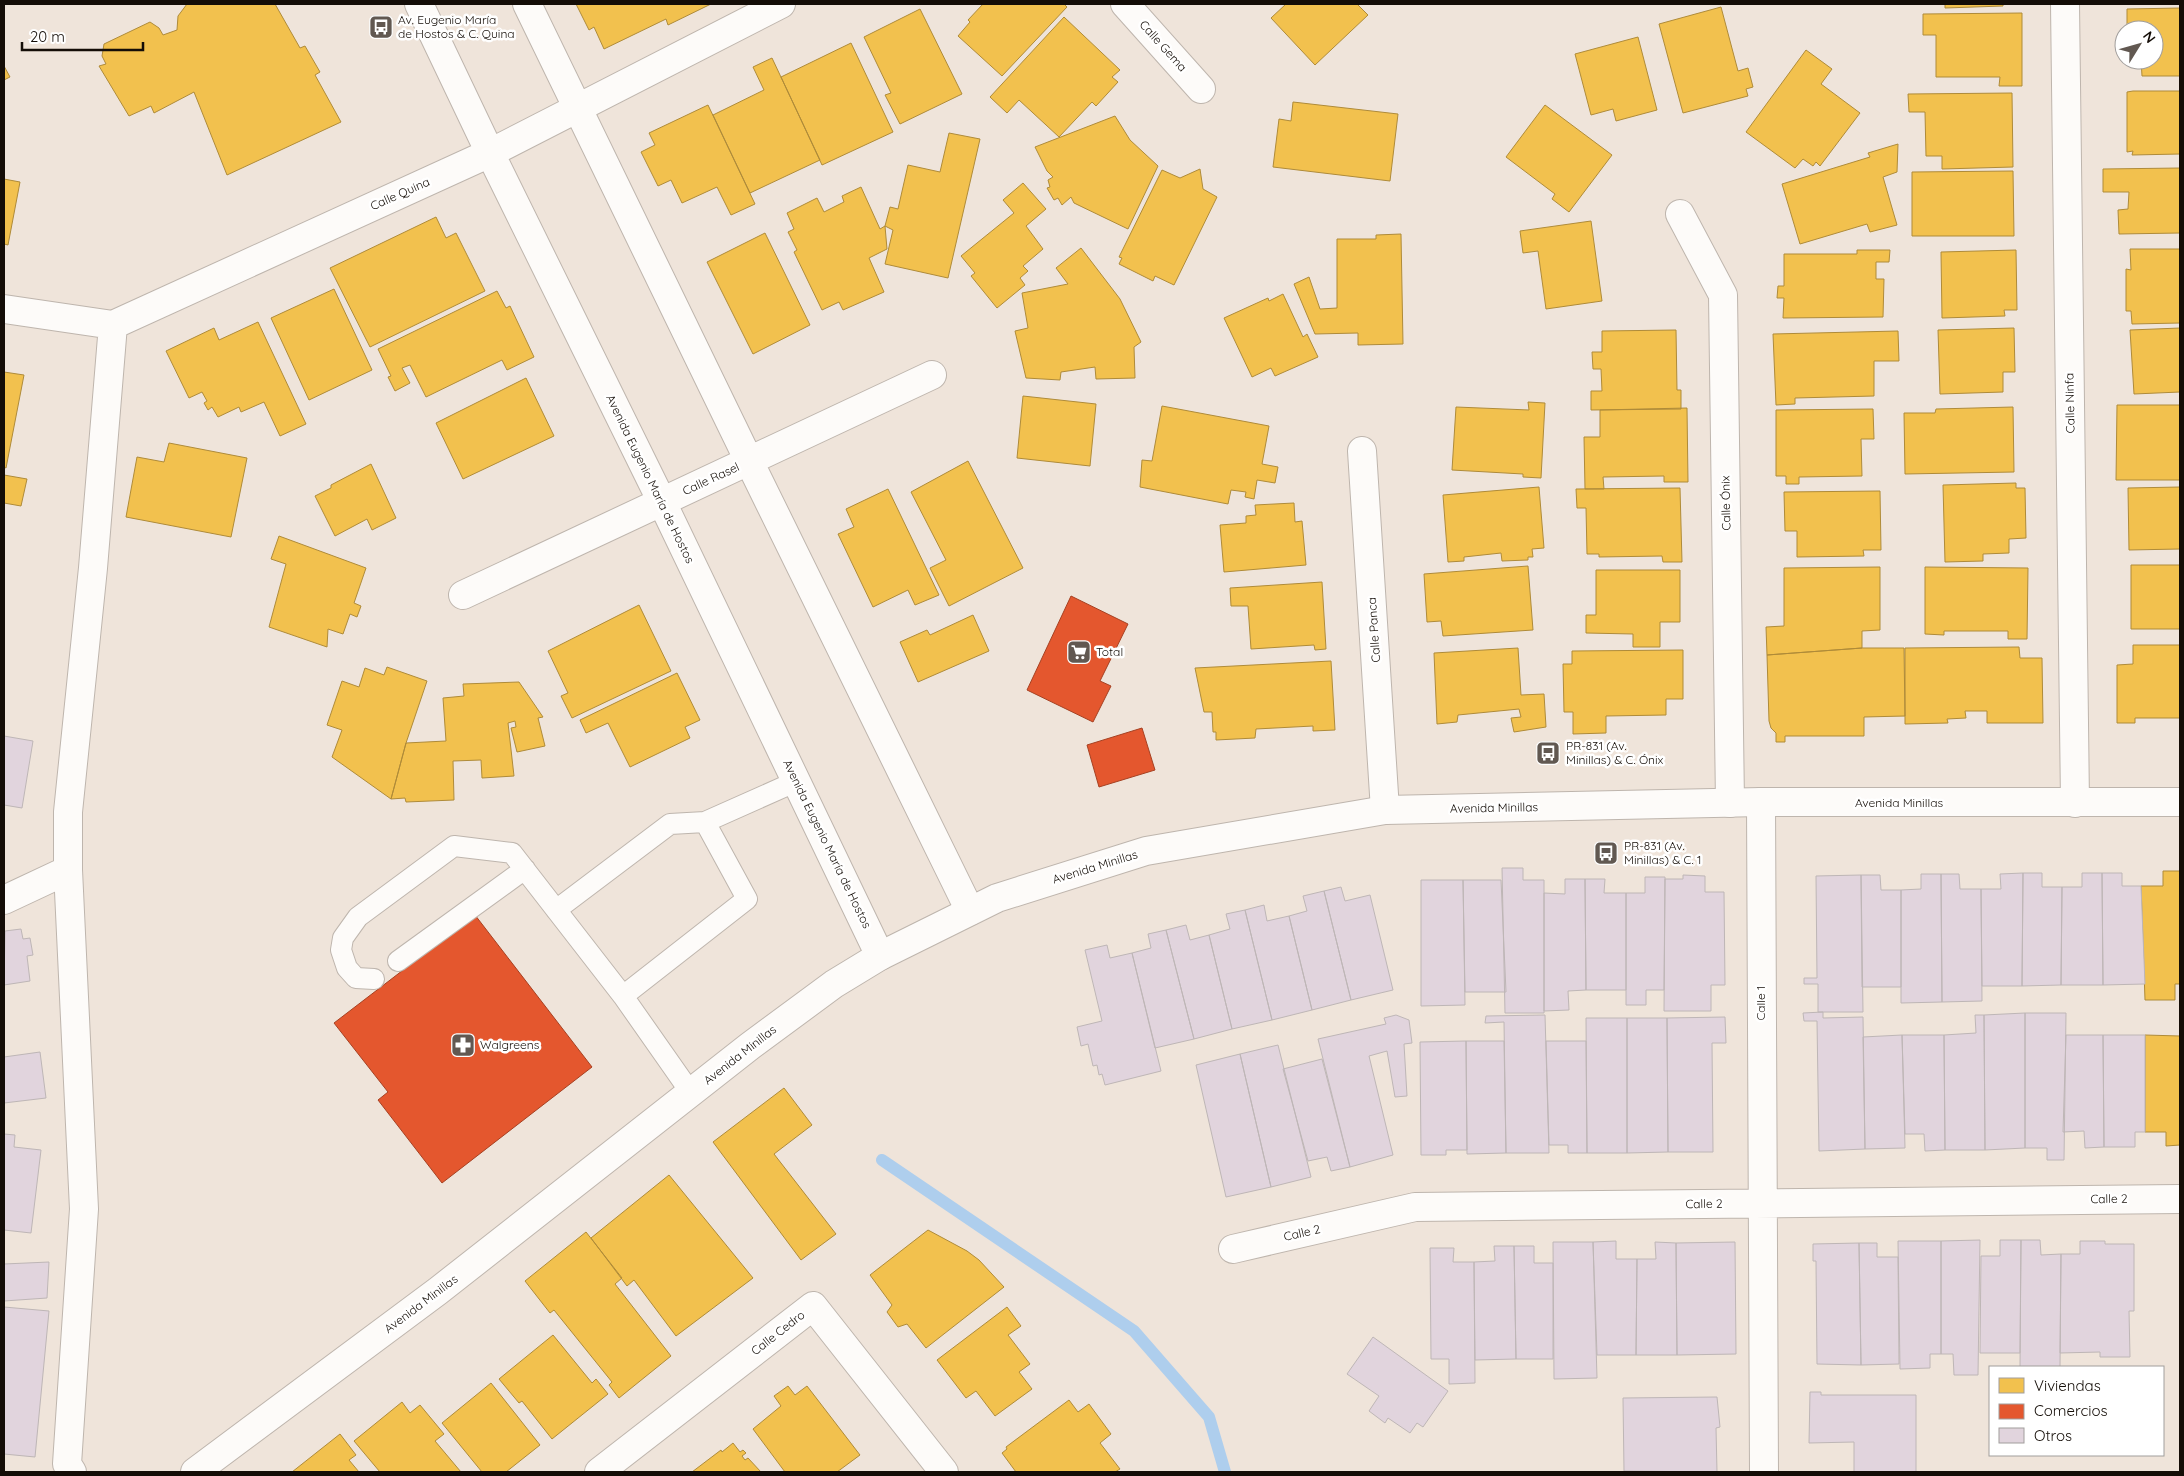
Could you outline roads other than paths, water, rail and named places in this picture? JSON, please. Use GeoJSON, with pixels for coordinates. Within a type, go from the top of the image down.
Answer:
{"type":"FeatureCollection","features":[{"type":"Feature","properties":{"kind":"street","name":"Avenida Eugenio María de Hostos"},"geometry":{"type":"LineString","coordinates":[[419,4],[490,153],[662,502],[880,956]]}},
{"type":"Feature","properties":{"kind":"street"},"geometry":{"type":"LineString","coordinates":[[527,4],[576,108],[970,911]]}},
{"type":"Feature","properties":{"kind":"street","name":"Calle Quina"},"geometry":{"type":"LineString","coordinates":[[113,325],[490,153],[781,4]]}},
{"type":"Feature","properties":{"kind":"street","name":"Calle Gema"},"geometry":{"type":"LineString","coordinates":[[1125,4],[1201,89]]}},
{"type":"Feature","properties":{"kind":"street","name":"Calle Ninfa"},"geometry":{"type":"LineString","coordinates":[[2065,4],[2075,803]]}},
{"type":"Feature","properties":{"kind":"street","name":"Calle Ónix"},"geometry":{"type":"LineString","coordinates":[[1680,214],[1723,295],[1730,803]]}},
{"type":"Feature","properties":{"kind":"street"},"geometry":{"type":"LineString","coordinates":[[4,309],[113,325],[93,568],[68,812],[68,870],[84,1208],[67,1464],[72,1472]]}},
{"type":"Feature","properties":{"kind":"street","name":"Calle Rasel"},"geometry":{"type":"LineString","coordinates":[[463,595],[932,375]]}},
{"type":"Feature","properties":{"kind":"street","name":"Calle Panca"},"geometry":{"type":"LineString","coordinates":[[1362,451],[1385,810]]}},
{"type":"Feature","properties":{"kind":"street","name":"Avenida Minillas"},"geometry":{"type":"LineString","coordinates":[[196,1472],[438,1291],[750,1046],[834,984],[880,956],[997,898],[1146,852],[1385,810],[1761,802],[2180,802]]}},
{"type":"Feature","properties":{"kind":"street","name":"Calle 1"},"geometry":{"type":"LineString","coordinates":[[1761,802],[1761,1203],[1764,1472]]}},
{"type":"Feature","properties":{"kind":"street"},"geometry":{"type":"LineString","coordinates":[[4,900],[68,870]]}},
{"type":"Feature","properties":{"kind":"street","name":"Calle 2"},"geometry":{"type":"LineString","coordinates":[[1233,1249],[1415,1207],[2180,1199]]}},
{"type":"Feature","properties":{"kind":"street","name":"Calle Cedro"},"geometry":{"type":"LineString","coordinates":[[599,1472],[814,1306],[944,1472]]}},
{"type":"Feature","properties":{"kind":"lane"},"geometry":{"type":"LineString","coordinates":[[556,910],[670,824],[705,822],[797,781]]}},
{"type":"Feature","properties":{"kind":"lane"},"geometry":{"type":"LineString","coordinates":[[623,996],[747,899],[705,822]]}},
{"type":"Feature","properties":{"kind":"lane"},"geometry":{"type":"LineString","coordinates":[[374,978],[356,978],[348,968],[341,950],[344,938],[358,917],[454,846],[512,853],[623,996],[691,1093]]}},
{"type":"Feature","properties":{"kind":"lane"},"geometry":{"type":"LineString","coordinates":[[398,961],[525,869]]}},
{"type":"Feature","properties":{"kind":"waterway"},"geometry":{"type":"LineString","coordinates":[[882,1160],[1134,1331],[1209,1417],[1225,1472]]}},
{"type":"Feature","properties":{"kind":"place","name":"Av. Eugenio María de Hostos & C. Quina"},"geometry":{"type":"Point","coordinates":[381,27]}},
{"type":"Feature","properties":{"kind":"place","name":"Total"},"geometry":{"type":"Point","coordinates":[1079,652]}},
{"type":"Feature","properties":{"kind":"place","name":"PR-831 (Av. Minillas) & C. Ónix"},"geometry":{"type":"Point","coordinates":[1548,753]}},
{"type":"Feature","properties":{"kind":"place","name":"PR-831 (Av. Minillas) & C. 1"},"geometry":{"type":"Point","coordinates":[1606,853]}},
{"type":"Feature","properties":{"kind":"place","name":"Walgreens"},"geometry":{"type":"Point","coordinates":[463,1045]}}]}
